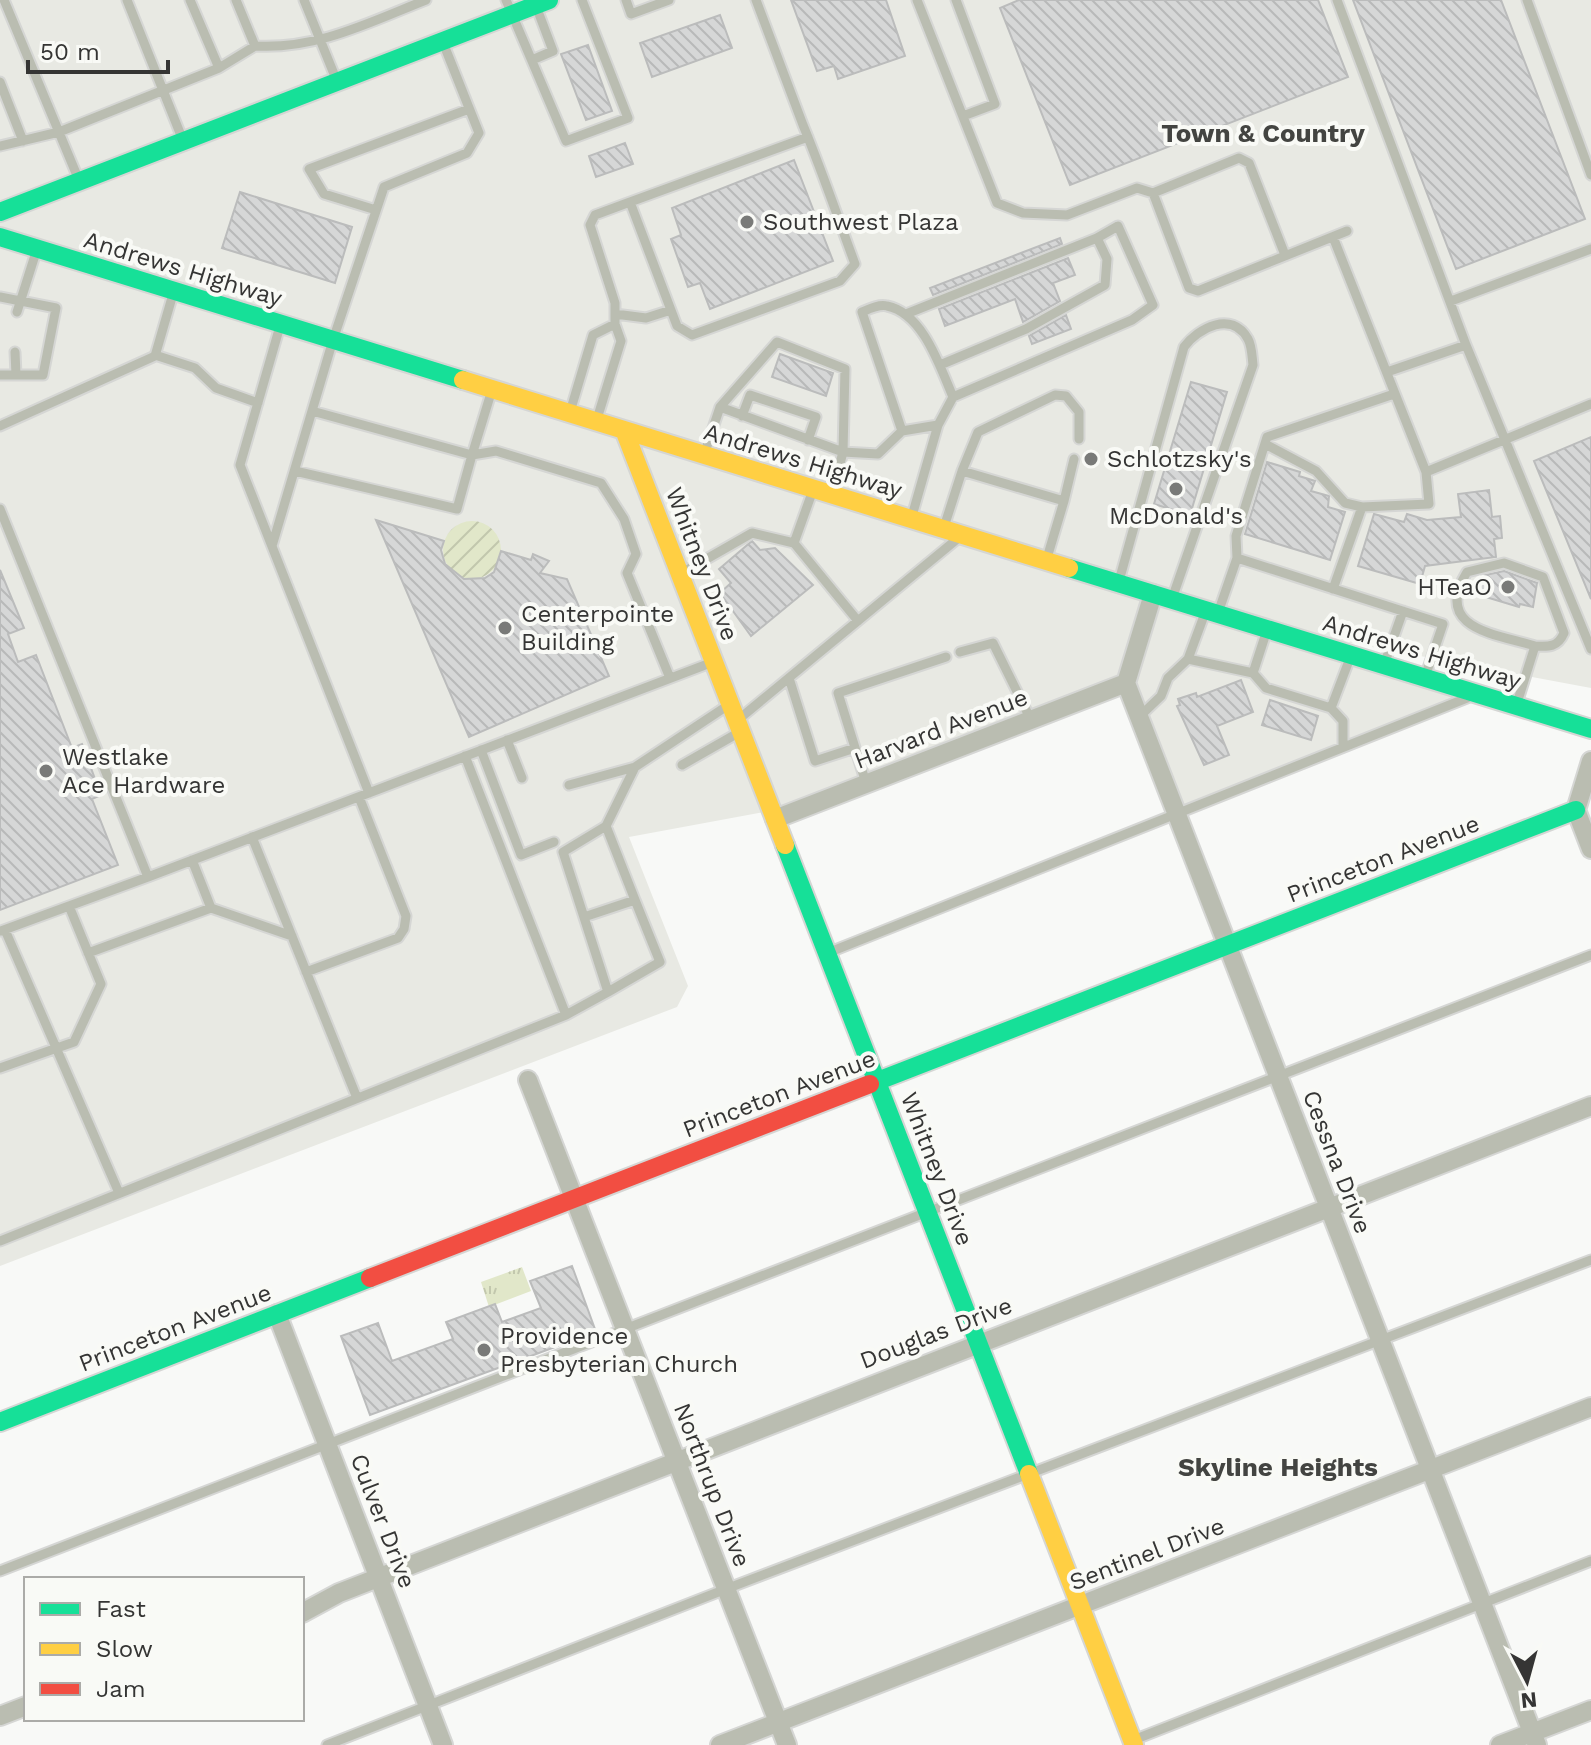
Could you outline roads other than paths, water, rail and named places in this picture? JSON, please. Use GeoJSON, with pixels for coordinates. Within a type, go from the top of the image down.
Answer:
{"type":"FeatureCollection","features":[{"type":"Feature","properties":{"kind":"street"},"geometry":{"type":"LineString","coordinates":[[0,212],[443,41],[509,7],[542,3]]}},
{"type":"Feature","properties":{"kind":"street","name":"Andrews Highway"},"geometry":{"type":"LineString","coordinates":[[0,237],[1591,729]]}},
{"type":"Feature","properties":{"kind":"street","name":"Whitney Drive"},"geometry":{"type":"LineString","coordinates":[[624,430],[1081,1605],[1129,1744]]}},
{"type":"Feature","properties":{"kind":"street"},"geometry":{"type":"LineString","coordinates":[[1126,683],[1162,597]]}},
{"type":"Feature","properties":{"kind":"street","name":"Cessna Drive"},"geometry":{"type":"LineString","coordinates":[[1126,683],[1535,1739]]}},
{"type":"Feature","properties":{"kind":"street","name":"Harvard Avenue"},"geometry":{"type":"LineString","coordinates":[[775,819],[1126,683]]}},
{"type":"Feature","properties":{"kind":"street"},"geometry":{"type":"LineString","coordinates":[[1591,761],[1576,810],[1591,849]]}},
{"type":"Feature","properties":{"kind":"street","name":"Princeton Avenue"},"geometry":{"type":"LineString","coordinates":[[0,1422],[1576,810]]}},
{"type":"Feature","properties":{"kind":"street","name":"Northrup Drive"},"geometry":{"type":"LineString","coordinates":[[528,1080],[787,1745]]}},
{"type":"Feature","properties":{"kind":"street","name":"Douglas Drive"},"geometry":{"type":"LineString","coordinates":[[304,1612],[339,1593],[676,1460],[1591,1106]]}},
{"type":"Feature","properties":{"kind":"street","name":"Culver Drive"},"geometry":{"type":"LineString","coordinates":[[277,1314],[443,1745]]}},
{"type":"Feature","properties":{"kind":"street","name":"Sentinel Drive"},"geometry":{"type":"LineString","coordinates":[[720,1745],[1591,1407]]}},
{"type":"Feature","properties":{"kind":"street"},"geometry":{"type":"LineString","coordinates":[[0,1716],[24,1707]]}},
{"type":"Feature","properties":{"kind":"street"},"geometry":{"type":"LineString","coordinates":[[1500,1745],[1535,1739],[1591,1710]]}},
{"type":"Feature","properties":{"kind":"lane"},"geometry":{"type":"LineString","coordinates":[[4,0],[79,181]]}},
{"type":"Feature","properties":{"kind":"lane"},"geometry":{"type":"LineString","coordinates":[[127,0],[184,141]]}},
{"type":"Feature","properties":{"kind":"lane"},"geometry":{"type":"LineString","coordinates":[[190,0],[219,68]]}},
{"type":"Feature","properties":{"kind":"lane"},"geometry":{"type":"LineString","coordinates":[[236,0],[255,46]]}},
{"type":"Feature","properties":{"kind":"lane"},"geometry":{"type":"LineString","coordinates":[[304,0],[337,82]]}},
{"type":"Feature","properties":{"kind":"lane"},"geometry":{"type":"LineString","coordinates":[[0,146],[59,132],[219,68],[255,46],[321,41],[426,0]]}},
{"type":"Feature","properties":{"kind":"lane"},"geometry":{"type":"LineString","coordinates":[[509,7],[566,141],[628,118],[582,0]]}},
{"type":"Feature","properties":{"kind":"lane"},"geometry":{"type":"LineString","coordinates":[[626,0],[631,14],[669,0]]}},
{"type":"Feature","properties":{"kind":"lane"},"geometry":{"type":"LineString","coordinates":[[630,202],[677,326],[692,335],[840,281],[855,264],[756,0]]}},
{"type":"Feature","properties":{"kind":"lane"},"geometry":{"type":"LineString","coordinates":[[917,0],[997,203],[1023,213],[1067,215],[1137,188],[1153,193],[1239,158],[1249,163],[1285,255]]}},
{"type":"Feature","properties":{"kind":"lane"},"geometry":{"type":"LineString","coordinates":[[956,0],[995,104],[963,116]]}},
{"type":"Feature","properties":{"kind":"lane"},"geometry":{"type":"LineString","coordinates":[[1337,0],[1466,345],[1591,649]]}},
{"type":"Feature","properties":{"kind":"lane"},"geometry":{"type":"LineString","coordinates":[[1527,0],[1591,175]]}},
{"type":"Feature","properties":{"kind":"lane"},"geometry":{"type":"LineString","coordinates":[[532,60],[553,51],[542,3]]}},
{"type":"Feature","properties":{"kind":"lane"},"geometry":{"type":"LineString","coordinates":[[272,546],[333,340],[384,187],[467,153],[479,133],[443,41]]}},
{"type":"Feature","properties":{"kind":"lane"},"geometry":{"type":"LineString","coordinates":[[0,82],[23,141]]}},
{"type":"Feature","properties":{"kind":"lane"},"geometry":{"type":"LineString","coordinates":[[376,210],[324,194],[309,169],[469,109]]}},
{"type":"Feature","properties":{"kind":"lane"},"geometry":{"type":"LineString","coordinates":[[596,422],[621,341],[590,225],[595,215],[808,137]]}},
{"type":"Feature","properties":{"kind":"lane"},"geometry":{"type":"LineString","coordinates":[[1153,193],[1189,288],[1198,291],[1347,231]]}},
{"type":"Feature","properties":{"kind":"lane"},"geometry":{"type":"LineString","coordinates":[[906,314],[1097,238],[1118,226],[1153,305],[1132,320],[953,397],[938,425],[911,519]]}},
{"type":"Feature","properties":{"kind":"lane"},"geometry":{"type":"LineString","coordinates":[[1265,444],[1316,471],[1345,503],[1362,507],[1429,504],[1426,472],[1333,237]]}},
{"type":"Feature","properties":{"kind":"lane"},"geometry":{"type":"LineString","coordinates":[[940,365],[1026,329],[1105,285],[1107,259],[1097,238]]}},
{"type":"Feature","properties":{"kind":"lane"},"geometry":{"type":"LineString","coordinates":[[17,312],[18,300],[38,249]]}},
{"type":"Feature","properties":{"kind":"lane"},"geometry":{"type":"LineString","coordinates":[[1451,301],[1591,249]]}},
{"type":"Feature","properties":{"kind":"lane"},"geometry":{"type":"LineString","coordinates":[[155,355],[174,291]]}},
{"type":"Feature","properties":{"kind":"lane"},"geometry":{"type":"LineString","coordinates":[[0,297],[56,308],[43,375],[0,375]]}},
{"type":"Feature","properties":{"kind":"lane"},"geometry":{"type":"LineString","coordinates":[[902,431],[862,312],[884,305],[906,314],[940,365],[953,397]]}},
{"type":"Feature","properties":{"kind":"lane"},"geometry":{"type":"LineString","coordinates":[[569,413],[593,335],[615,319],[646,318],[671,310]]}},
{"type":"Feature","properties":{"kind":"lane"},"geometry":{"type":"LineString","coordinates":[[280,324],[240,465],[406,916],[404,929],[398,938],[306,972]]}},
{"type":"Feature","properties":{"kind":"lane"},"geometry":{"type":"LineString","coordinates":[[1118,583],[1184,347],[1193,335],[1206,326],[1221,324],[1239,328],[1249,341],[1253,365],[1162,597]]}},
{"type":"Feature","properties":{"kind":"lane"},"geometry":{"type":"LineString","coordinates":[[704,455],[720,407],[777,342],[845,369],[843,452],[832,495]]}},
{"type":"Feature","properties":{"kind":"lane"},"geometry":{"type":"LineString","coordinates":[[1387,372],[1466,345]]}},
{"type":"Feature","properties":{"kind":"lane"},"geometry":{"type":"LineString","coordinates":[[15,352],[16,375]]}},
{"type":"Feature","properties":{"kind":"lane"},"geometry":{"type":"LineString","coordinates":[[0,426],[155,355],[195,368],[216,388],[258,403]]}},
{"type":"Feature","properties":{"kind":"lane"},"geometry":{"type":"LineString","coordinates":[[295,471],[457,509],[492,390]]}},
{"type":"Feature","properties":{"kind":"lane"},"geometry":{"type":"LineString","coordinates":[[1139,717],[1161,696],[1168,678],[1188,659],[1237,558],[1236,536],[1267,437],[1394,394]]}},
{"type":"Feature","properties":{"kind":"lane"},"geometry":{"type":"LineString","coordinates":[[742,416],[750,395],[816,417],[808,440]]}},
{"type":"Feature","properties":{"kind":"lane"},"geometry":{"type":"LineString","coordinates":[[943,529],[978,432],[1055,395],[1066,396],[1079,412],[1079,439]]}},
{"type":"Feature","properties":{"kind":"lane"},"geometry":{"type":"LineString","coordinates":[[1426,472],[1591,404]]}},
{"type":"Feature","properties":{"kind":"lane"},"geometry":{"type":"LineString","coordinates":[[720,407],[843,452],[878,454],[902,431],[938,425]]}},
{"type":"Feature","properties":{"kind":"lane"},"geometry":{"type":"LineString","coordinates":[[312,411],[472,455],[496,451],[601,483],[624,519],[636,554],[627,573],[670,678]]}},
{"type":"Feature","properties":{"kind":"lane"},"geometry":{"type":"LineString","coordinates":[[1046,561],[1074,459]]}},
{"type":"Feature","properties":{"kind":"lane"},"geometry":{"type":"LineString","coordinates":[[962,471],[1064,501]]}},
{"type":"Feature","properties":{"kind":"lane"},"geometry":{"type":"LineString","coordinates":[[794,543],[814,489]]}},
{"type":"Feature","properties":{"kind":"lane"},"geometry":{"type":"LineString","coordinates":[[1333,589],[1362,507]]}},
{"type":"Feature","properties":{"kind":"lane"},"geometry":{"type":"LineString","coordinates":[[0,509],[148,877]]}},
{"type":"Feature","properties":{"kind":"lane"},"geometry":{"type":"LineString","coordinates":[[680,574],[752,533],[794,543],[858,621]]}},
{"type":"Feature","properties":{"kind":"lane"},"geometry":{"type":"LineString","coordinates":[[682,765],[962,535]]}},
{"type":"Feature","properties":{"kind":"lane"},"geometry":{"type":"LineString","coordinates":[[1237,558],[1443,624],[1425,678]]}},
{"type":"Feature","properties":{"kind":"lane"},"geometry":{"type":"LineString","coordinates":[[1504,563],[1543,577],[1561,617],[1564,633],[1560,642],[1550,647],[1535,646],[1473,627],[1460,618],[1456,604],[1460,584],[1467,572],[1504,563]]}},
{"type":"Feature","properties":{"kind":"lane"},"geometry":{"type":"LineString","coordinates":[[1384,665],[1403,611]]}},
{"type":"Feature","properties":{"kind":"lane"},"geometry":{"type":"LineString","coordinates":[[1580,619],[1591,615]]}},
{"type":"Feature","properties":{"kind":"lane"},"geometry":{"type":"LineString","coordinates":[[1253,673],[1267,629]]}},
{"type":"Feature","properties":{"kind":"lane"},"geometry":{"type":"LineString","coordinates":[[960,652],[993,643],[1031,720]]}},
{"type":"Feature","properties":{"kind":"lane"},"geometry":{"type":"LineString","coordinates":[[1516,706],[1535,646]]}},
{"type":"Feature","properties":{"kind":"lane"},"geometry":{"type":"LineString","coordinates":[[1331,708],[1351,655]]}},
{"type":"Feature","properties":{"kind":"lane"},"geometry":{"type":"LineString","coordinates":[[866,783],[838,693],[946,657]]}},
{"type":"Feature","properties":{"kind":"lane"},"geometry":{"type":"LineString","coordinates":[[1188,659],[1253,673],[1266,688],[1331,708],[1343,721],[1343,747]]}},
{"type":"Feature","properties":{"kind":"lane"},"geometry":{"type":"LineString","coordinates":[[119,1193],[2,930],[714,661]]}},
{"type":"Feature","properties":{"kind":"lane"},"geometry":{"type":"LineString","coordinates":[[789,678],[815,761],[855,748]]}},
{"type":"Feature","properties":{"kind":"lane"},"geometry":{"type":"LineString","coordinates":[[827,953],[1478,694]]}},
{"type":"Feature","properties":{"kind":"lane"},"geometry":{"type":"LineString","coordinates":[[569,785],[635,767],[736,719]]}},
{"type":"Feature","properties":{"kind":"lane"},"geometry":{"type":"LineString","coordinates":[[507,740],[522,778]]}},
{"type":"Feature","properties":{"kind":"lane"},"geometry":{"type":"LineString","coordinates":[[481,750],[521,855],[554,842]]}},
{"type":"Feature","properties":{"kind":"lane"},"geometry":{"type":"LineString","coordinates":[[465,756],[566,1015]]}},
{"type":"Feature","properties":{"kind":"lane"},"geometry":{"type":"LineString","coordinates":[[563,852],[606,826],[635,767]]}},
{"type":"Feature","properties":{"kind":"lane"},"geometry":{"type":"LineString","coordinates":[[0,1241],[566,1015],[660,962],[606,826]]}},
{"type":"Feature","properties":{"kind":"lane"},"geometry":{"type":"LineString","coordinates":[[544,832],[563,852],[608,992]]}},
{"type":"Feature","properties":{"kind":"lane"},"geometry":{"type":"LineString","coordinates":[[252,837],[357,1098]]}},
{"type":"Feature","properties":{"kind":"lane"},"geometry":{"type":"LineString","coordinates":[[192,860],[211,908]]}},
{"type":"Feature","properties":{"kind":"lane"},"geometry":{"type":"LineString","coordinates":[[584,917],[635,900]]}},
{"type":"Feature","properties":{"kind":"lane"},"geometry":{"type":"LineString","coordinates":[[0,1068],[74,1042],[101,984],[69,906]]}},
{"type":"Feature","properties":{"kind":"lane"},"geometry":{"type":"LineString","coordinates":[[88,953],[211,908],[292,936]]}},
{"type":"Feature","properties":{"kind":"lane"},"geometry":{"type":"LineString","coordinates":[[0,1571],[1591,955]]}},
{"type":"Feature","properties":{"kind":"lane"},"geometry":{"type":"LineString","coordinates":[[327,1745],[726,1589],[1591,1260]]}},
{"type":"Feature","properties":{"kind":"lane"},"geometry":{"type":"LineString","coordinates":[[1129,1744],[1591,1561]]}},
{"type":"Feature","properties":{"kind":"place","name":"Southwest Plaza"},"geometry":{"type":"Point","coordinates":[747,222]}},
{"type":"Feature","properties":{"kind":"place","name":"Schlotzsky's"},"geometry":{"type":"Point","coordinates":[1091,459]}},
{"type":"Feature","properties":{"kind":"place","name":"McDonald's"},"geometry":{"type":"Point","coordinates":[1176,489]}},
{"type":"Feature","properties":{"kind":"place","name":"HTeaO"},"geometry":{"type":"Point","coordinates":[1508,587]}},
{"type":"Feature","properties":{"kind":"place","name":"Centerpointe Building"},"geometry":{"type":"Point","coordinates":[505,628]}},
{"type":"Feature","properties":{"kind":"place","name":"Westlake Ace Hardware"},"geometry":{"type":"Point","coordinates":[46,771]}},
{"type":"Feature","properties":{"kind":"place","name":"Providence Presbyterian Church"},"geometry":{"type":"Point","coordinates":[484,1350]}},
{"type":"Feature","properties":{"kind":"district","name":"Town & Country"},"geometry":{"type":"Point","coordinates":[1263,133]}},
{"type":"Feature","properties":{"kind":"district","name":"Skyline Heights"},"geometry":{"type":"Point","coordinates":[1278,1467]}}]}
